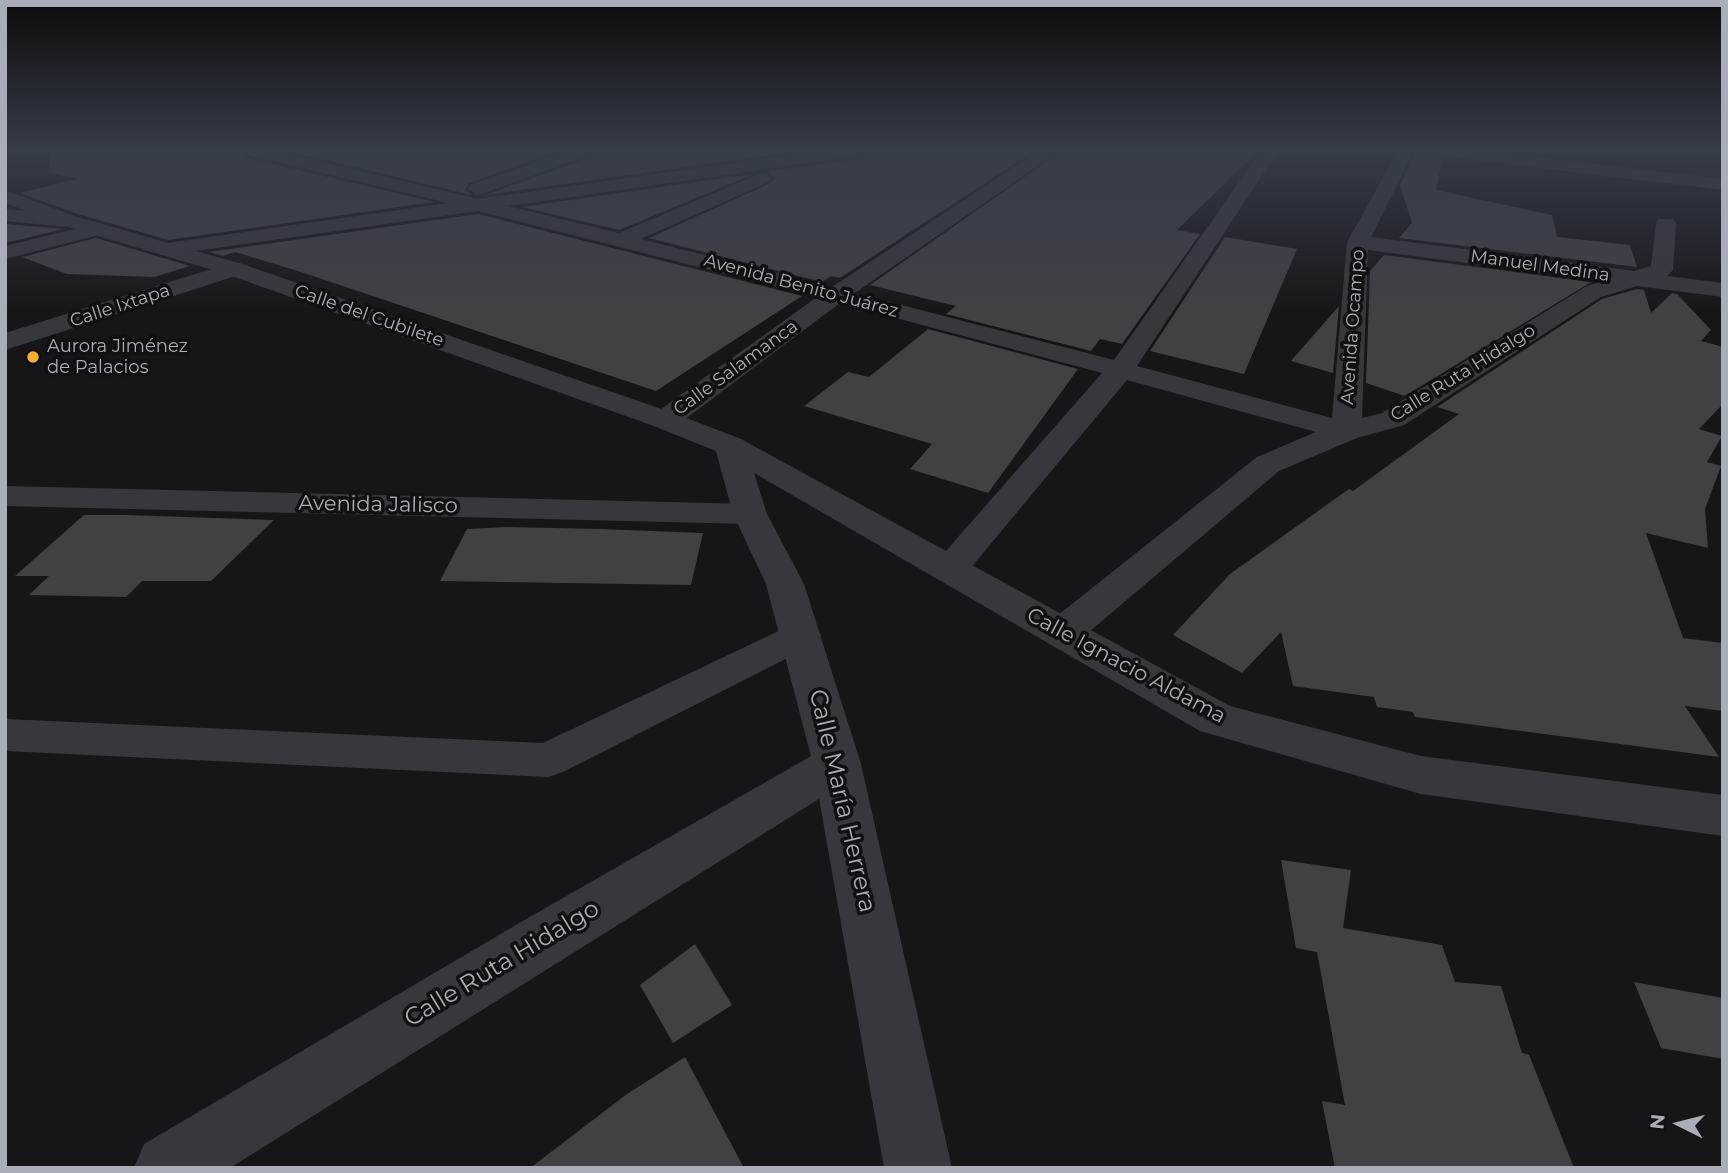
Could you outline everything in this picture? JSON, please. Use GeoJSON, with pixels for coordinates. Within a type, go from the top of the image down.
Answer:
{"type":"FeatureCollection","features":[{"type":"Feature","properties":{"kind":"street","name":"Calle del Cubilete"},"geometry":{"type":"LineString","coordinates":[[30,206],[70,221],[234,269],[665,420],[730,446]]}},
{"type":"Feature","properties":{"kind":"street"},"geometry":{"type":"LineString","coordinates":[[167,249],[480,206]]}},
{"type":"Feature","properties":{"kind":"street","name":"Avenida Benito Juárez"},"geometry":{"type":"LineString","coordinates":[[480,206],[624,239],[1346,431]]}},
{"type":"Feature","properties":{"kind":"street"},"geometry":{"type":"LineString","coordinates":[[624,239],[699,206]]}},
{"type":"Feature","properties":{"kind":"street","name":"Calle Salamanca"},"geometry":{"type":"LineString","coordinates":[[665,420],[836,295],[969,206]]}},
{"type":"Feature","properties":{"kind":"street"},"geometry":{"type":"LineString","coordinates":[[951,568],[1121,369],[1233,206]]}},
{"type":"Feature","properties":{"kind":"street","name":"Avenida Ocampo"},"geometry":{"type":"LineString","coordinates":[[1346,431],[1358,242],[1377,206]]}},
{"type":"Feature","properties":{"kind":"street"},"geometry":{"type":"LineString","coordinates":[[5,215],[70,221]]}},
{"type":"Feature","properties":{"kind":"street","name":"Calle Ruta Hidalgo"},"geometry":{"type":"LineString","coordinates":[[1062,633],[1268,464],[1346,431],[1393,419],[1593,292],[1629,278],[1662,270],[1671,216]]}},
{"type":"Feature","properties":{"kind":"street"},"geometry":{"type":"LineString","coordinates":[[5,253],[99,229]]}},
{"type":"Feature","properties":{"kind":"street","name":"Manuel Medina"},"geometry":{"type":"LineString","coordinates":[[1358,242],[1723,290]]}},
{"type":"Feature","properties":{"kind":"street","name":"Calle Ixtapa"},"geometry":{"type":"LineString","coordinates":[[5,342],[234,269]]}},
{"type":"Feature","properties":{"kind":"street","name":"Calle Ignacio Aldama"},"geometry":{"type":"LineString","coordinates":[[730,446],[1216,719],[1421,775],[1723,816]]}},
{"type":"Feature","properties":{"kind":"street","name":"Calle María Herrera"},"geometry":{"type":"LineString","coordinates":[[730,446],[750,514],[786,584],[837,764],[918,1168]]}},
{"type":"Feature","properties":{"kind":"street","name":"Avenida Jalisco"},"geometry":{"type":"LineString","coordinates":[[5,496],[750,514]]}},
{"type":"Feature","properties":{"kind":"street"},"geometry":{"type":"LineString","coordinates":[[5,735],[548,760],[802,635]]}},
{"type":"Feature","properties":{"kind":"street","name":"Calle Ruta Hidalgo"},"geometry":{"type":"LineString","coordinates":[[168,1168],[529,947],[837,764]]}},
{"type":"Feature","properties":{"kind":"building"},"geometry":{"type":"Polygon","coordinates":[[[55,206],[408,206],[168,240],[55,206]]]}},
{"type":"Feature","properties":{"kind":"building"},"geometry":{"type":"Polygon","coordinates":[[[531,206],[677,206],[619,230],[522,207],[531,206]]]}},
{"type":"Feature","properties":{"kind":"building"},"geometry":{"type":"Polygon","coordinates":[[[721,206],[950,206],[840,278],[831,276],[822,282],[649,238],[721,206]]]}},
{"type":"Feature","properties":{"kind":"building"},"geometry":{"type":"Polygon","coordinates":[[[984,206],[1202,206],[1177,230],[1200,234],[1122,344],[1100,339],[1091,351],[946,314],[956,306],[870,285],[984,206]]]}},
{"type":"Feature","properties":{"kind":"building"},"geometry":{"type":"Polygon","coordinates":[[[1407,206],[1509,206],[1552,215],[1557,237],[1630,245],[1637,267],[1399,238],[1412,223],[1407,206]]]}},
{"type":"Feature","properties":{"kind":"building"},"geometry":{"type":"Polygon","coordinates":[[[478,214],[802,296],[656,391],[298,271],[235,252],[223,256],[209,252],[478,214]]]}},
{"type":"Feature","properties":{"kind":"building"},"geometry":{"type":"Polygon","coordinates":[[[5,224],[63,229],[5,243],[5,224]]]}},
{"type":"Feature","properties":{"kind":"building"},"geometry":{"type":"Polygon","coordinates":[[[1225,237],[1297,249],[1244,374],[1150,351],[1225,237]]]}},
{"type":"Feature","properties":{"kind":"building"},"geometry":{"type":"Polygon","coordinates":[[[96,238],[190,266],[154,277],[67,274],[22,257],[96,238]]]}},
{"type":"Feature","properties":{"kind":"building"},"geometry":{"type":"Polygon","coordinates":[[[1384,255],[1591,282],[1405,396],[1366,383],[1370,271],[1384,255]]]}},
{"type":"Feature","properties":{"kind":"building"},"geometry":{"type":"Polygon","coordinates":[[[1637,289],[1644,290],[1651,313],[1672,293],[1677,294],[1711,330],[1701,341],[1723,347],[1723,404],[1699,429],[1722,436],[1707,462],[1721,466],[1705,509],[1708,548],[1646,533],[1683,638],[1723,643],[1723,711],[1685,706],[1719,757],[1415,717],[1413,712],[1377,707],[1374,697],[1293,686],[1281,632],[1242,673],[1173,635],[1230,574],[1349,489],[1353,491],[1459,414],[1437,407],[1602,299],[1637,289]]]}},
{"type":"Feature","properties":{"kind":"building"},"geometry":{"type":"Polygon","coordinates":[[[1339,306],[1333,373],[1291,361],[1339,306]]]}},
{"type":"Feature","properties":{"kind":"building"},"geometry":{"type":"Polygon","coordinates":[[[928,329],[1078,369],[988,493],[910,469],[932,444],[804,406],[848,372],[869,377],[928,329]]]}},
{"type":"Feature","properties":{"kind":"building"},"geometry":{"type":"Polygon","coordinates":[[[84,515],[274,520],[211,581],[142,581],[126,597],[29,595],[49,576],[15,576],[84,515]]]}},
{"type":"Feature","properties":{"kind":"building"},"geometry":{"type":"Polygon","coordinates":[[[507,527],[703,533],[691,585],[440,581],[467,529],[507,527]]]}},
{"type":"Feature","properties":{"kind":"building"},"geometry":{"type":"Polygon","coordinates":[[[1281,860],[1351,870],[1343,928],[1442,945],[1455,982],[1501,986],[1522,1053],[1529,1055],[1574,1168],[1335,1168],[1322,1101],[1345,1105],[1317,952],[1296,948],[1281,860]]]}},
{"type":"Feature","properties":{"kind":"building"},"geometry":{"type":"Polygon","coordinates":[[[695,944],[732,1005],[673,1043],[640,985],[695,944]]]}},
{"type":"Feature","properties":{"kind":"building"},"geometry":{"type":"Polygon","coordinates":[[[1634,982],[1723,998],[1723,1059],[1661,1048],[1634,982]]]}},
{"type":"Feature","properties":{"kind":"building"},"geometry":{"type":"Polygon","coordinates":[[[685,1057],[744,1168],[530,1168],[627,1094],[685,1057]]]}},
{"type":"Feature","properties":{"kind":"place","name":"Aurora Jiménez de Palacios"},"geometry":{"type":"Point","coordinates":[33,357]}}]}
